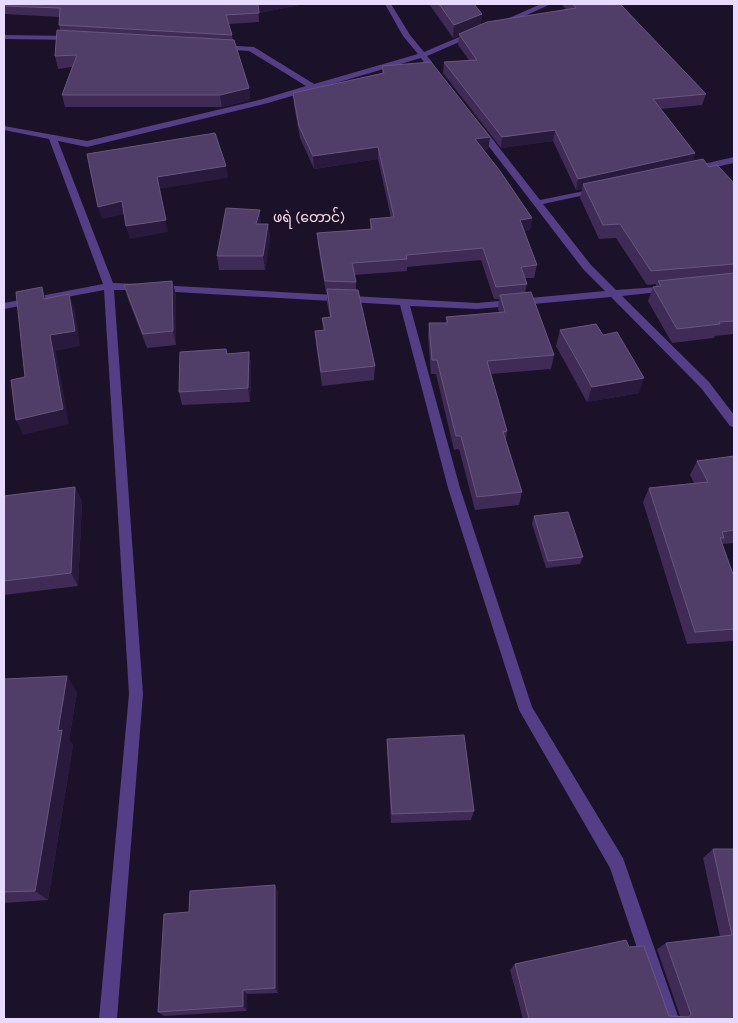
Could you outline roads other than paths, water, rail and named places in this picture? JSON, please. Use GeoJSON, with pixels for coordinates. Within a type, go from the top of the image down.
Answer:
{"type":"FeatureCollection","features":[{"type":"Feature","properties":{"kind":"street"},"geometry":{"type":"LineString","coordinates":[[388,4],[407,36],[435,71]]}},
{"type":"Feature","properties":{"kind":"street"},"geometry":{"type":"LineString","coordinates":[[4,128],[88,144],[313,87],[423,56],[547,4]]}},
{"type":"Feature","properties":{"kind":"street"},"geometry":{"type":"LineString","coordinates":[[4,37],[78,38]]}},
{"type":"Feature","properties":{"kind":"street"},"geometry":{"type":"LineString","coordinates":[[214,46],[251,49],[313,87]]}},
{"type":"Feature","properties":{"kind":"street"},"geometry":{"type":"LineString","coordinates":[[471,118],[587,267],[705,385],[734,423]]}},
{"type":"Feature","properties":{"kind":"street"},"geometry":{"type":"LineString","coordinates":[[53,138],[109,286],[136,694],[108,1019]]}},
{"type":"Feature","properties":{"kind":"street"},"geometry":{"type":"LineString","coordinates":[[687,170],[734,160]]}},
{"type":"Feature","properties":{"kind":"street"},"geometry":{"type":"LineString","coordinates":[[537,204],[603,189]]}},
{"type":"Feature","properties":{"kind":"street"},"geometry":{"type":"LineString","coordinates":[[4,306],[109,286],[477,306],[678,287]]}},
{"type":"Feature","properties":{"kind":"street"},"geometry":{"type":"LineString","coordinates":[[404,302],[454,488],[526,710],[617,864],[670,1019]]}},
{"type":"Feature","properties":{"kind":"district","name":"ဖရဲ (တောင်)"},"geometry":{"type":"Point","coordinates":[309,217]}}]}
